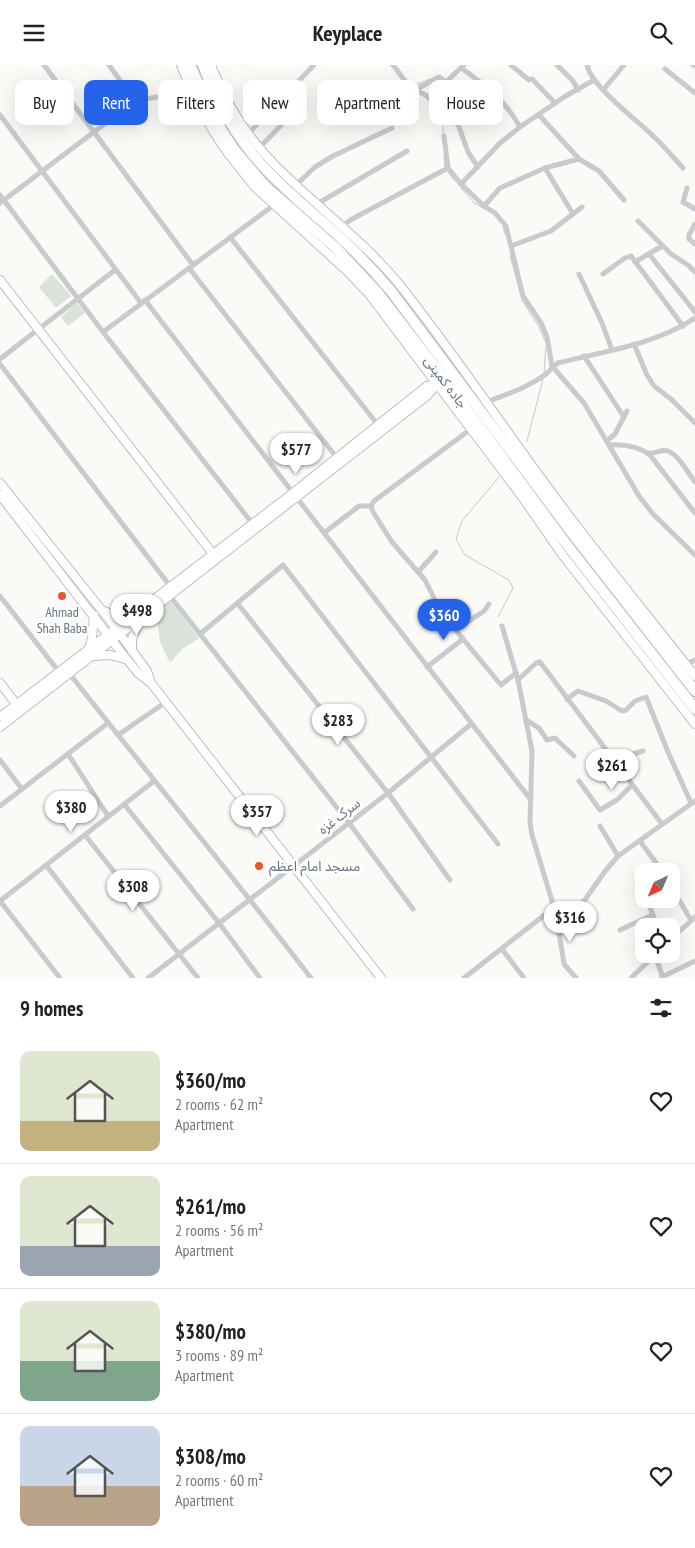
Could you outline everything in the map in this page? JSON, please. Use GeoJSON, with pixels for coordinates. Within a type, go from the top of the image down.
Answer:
{"type":"FeatureCollection","features":[{"type":"Feature","properties":{"kind":"highway","name":"جاده کمپنی"},"geometry":{"type":"LineString","coordinates":[[190,65],[194,80]]}},
{"type":"Feature","properties":{"kind":"highway","name":"جاده کمپنی"},"geometry":{"type":"LineString","coordinates":[[203,65],[216,96],[240,137],[259,162],[371,267],[391,291],[445,376],[564,541],[695,709]]}},
{"type":"Feature","properties":{"kind":"highway","name":"جاده کمپنی"},"geometry":{"type":"LineString","coordinates":[[218,125],[230,150],[264,185],[336,248],[378,293],[572,533],[695,691]]}},
{"type":"Feature","properties":{"kind":"street"},"geometry":{"type":"LineString","coordinates":[[44,65],[191,266],[337,458]]}},
{"type":"Feature","properties":{"kind":"street"},"geometry":{"type":"LineString","coordinates":[[109,65],[120,80]]}},
{"type":"Feature","properties":{"kind":"street"},"geometry":{"type":"LineString","coordinates":[[181,65],[187,80]]}},
{"type":"Feature","properties":{"kind":"street"},"geometry":{"type":"LineString","coordinates":[[211,65],[227,101],[259,148],[296,185],[342,226],[398,283],[471,429],[524,498],[561,553],[695,724]]}},
{"type":"Feature","properties":{"kind":"street"},"geometry":{"type":"LineString","coordinates":[[248,134],[314,65]]}},
{"type":"Feature","properties":{"kind":"street"},"geometry":{"type":"LineString","coordinates":[[393,65],[405,80]]}},
{"type":"Feature","properties":{"kind":"street"},"geometry":{"type":"LineString","coordinates":[[511,65],[529,80],[532,79],[555,103]]}},
{"type":"Feature","properties":{"kind":"street"},"geometry":{"type":"LineString","coordinates":[[557,65],[573,81],[578,90]]}},
{"type":"Feature","properties":{"kind":"street"},"geometry":{"type":"LineString","coordinates":[[587,65],[594,80],[635,121],[652,135],[683,168]]}},
{"type":"Feature","properties":{"kind":"street"},"geometry":{"type":"LineString","coordinates":[[604,89],[624,65]]}},
{"type":"Feature","properties":{"kind":"street"},"geometry":{"type":"LineString","coordinates":[[419,88],[439,77],[448,80],[463,66],[480,80]]}},
{"type":"Feature","properties":{"kind":"street"},"geometry":{"type":"LineString","coordinates":[[665,69],[695,93]]}},
{"type":"Feature","properties":{"kind":"street"},"geometry":{"type":"LineString","coordinates":[[461,184],[500,143],[520,127],[594,80]]}},
{"type":"Feature","properties":{"kind":"street"},"geometry":{"type":"LineString","coordinates":[[419,90],[429,98]]}},
{"type":"Feature","properties":{"kind":"street"},"geometry":{"type":"LineString","coordinates":[[503,101],[520,127]]}},
{"type":"Feature","properties":{"kind":"street"},"geometry":{"type":"LineString","coordinates":[[0,115],[116,270],[143,301],[295,495],[531,800]]}},
{"type":"Feature","properties":{"kind":"street"},"geometry":{"type":"LineString","coordinates":[[539,115],[579,159],[599,171],[624,200]]}},
{"type":"Feature","properties":{"kind":"street"},"geometry":{"type":"LineString","coordinates":[[2,202],[102,125]]}},
{"type":"Feature","properties":{"kind":"street"},"geometry":{"type":"LineString","coordinates":[[259,148],[281,125]]}},
{"type":"Feature","properties":{"kind":"street"},"geometry":{"type":"LineString","coordinates":[[458,125],[468,152],[478,167]]}},
{"type":"Feature","properties":{"kind":"street"},"geometry":{"type":"LineString","coordinates":[[296,185],[315,167],[333,156],[392,128]]}},
{"type":"Feature","properties":{"kind":"street"},"geometry":{"type":"LineString","coordinates":[[444,136],[446,170],[506,225],[523,296],[541,323],[547,337],[552,366],[584,403],[639,496],[653,514],[695,555]]}},
{"type":"Feature","properties":{"kind":"street"},"geometry":{"type":"LineString","coordinates":[[230,150],[254,186],[348,272],[445,376],[487,402],[576,525],[695,676]]}},
{"type":"Feature","properties":{"kind":"street"},"geometry":{"type":"LineString","coordinates":[[317,204],[407,151]]}},
{"type":"Feature","properties":{"kind":"street"},"geometry":{"type":"LineString","coordinates":[[484,206],[500,188],[545,168],[579,159]]}},
{"type":"Feature","properties":{"kind":"street"},"geometry":{"type":"LineString","coordinates":[[545,168],[573,214]]}},
{"type":"Feature","properties":{"kind":"street"},"geometry":{"type":"LineString","coordinates":[[342,226],[446,170]]}},
{"type":"Feature","properties":{"kind":"street"},"geometry":{"type":"LineString","coordinates":[[687,188],[683,202],[695,209]]}},
{"type":"Feature","properties":{"kind":"street"},"geometry":{"type":"LineString","coordinates":[[0,195],[2,202],[252,523]]}},
{"type":"Feature","properties":{"kind":"street"},"geometry":{"type":"LineString","coordinates":[[103,332],[274,205]]}},
{"type":"Feature","properties":{"kind":"street"},"geometry":{"type":"LineString","coordinates":[[511,246],[550,231],[582,207]]}},
{"type":"Feature","properties":{"kind":"street"},"geometry":{"type":"LineString","coordinates":[[638,221],[662,246],[695,272]]}},
{"type":"Feature","properties":{"kind":"street"},"geometry":{"type":"LineString","coordinates":[[695,223],[689,239],[695,244]]}},
{"type":"Feature","properties":{"kind":"street"},"geometry":{"type":"LineString","coordinates":[[230,237],[378,425]]}},
{"type":"Feature","properties":{"kind":"street"},"geometry":{"type":"LineString","coordinates":[[635,262],[662,246]]}},
{"type":"Feature","properties":{"kind":"street"},"geometry":{"type":"LineString","coordinates":[[649,254],[695,312]]}},
{"type":"Feature","properties":{"kind":"street"},"geometry":{"type":"LineString","coordinates":[[603,274],[631,256],[684,326]]}},
{"type":"Feature","properties":{"kind":"street"},"geometry":{"type":"LineString","coordinates":[[0,359],[116,270]]}},
{"type":"Feature","properties":{"kind":"street"},"geometry":{"type":"LineString","coordinates":[[579,274],[602,323],[612,350]]}},
{"type":"Feature","properties":{"kind":"street"},"geometry":{"type":"LineString","coordinates":[[0,280],[213,554]]}},
{"type":"Feature","properties":{"kind":"street"},"geometry":{"type":"LineString","coordinates":[[487,402],[516,391],[544,375],[552,366],[558,363],[667,334],[695,318]]}},
{"type":"Feature","properties":{"kind":"street"},"geometry":{"type":"LineString","coordinates":[[634,344],[654,386],[671,399],[695,423]]}},
{"type":"Feature","properties":{"kind":"street"},"geometry":{"type":"LineString","coordinates":[[584,356],[624,417]]}},
{"type":"Feature","properties":{"kind":"street"},"geometry":{"type":"LineString","coordinates":[[0,364],[170,586]]}},
{"type":"Feature","properties":{"kind":"street"},"geometry":{"type":"LineString","coordinates":[[327,470],[337,458],[426,386],[445,376]]}},
{"type":"Feature","properties":{"kind":"street"},"geometry":{"type":"LineString","coordinates":[[100,609],[121,616],[136,617],[170,595],[265,518],[428,395],[445,376]]}},
{"type":"Feature","properties":{"kind":"street"},"geometry":{"type":"LineString","coordinates":[[608,443],[627,411]]}},
{"type":"Feature","properties":{"kind":"street"},"geometry":{"type":"LineString","coordinates":[[371,506],[374,501],[471,429]]}},
{"type":"Feature","properties":{"kind":"street"},"geometry":{"type":"LineString","coordinates":[[608,443],[625,444],[653,454],[659,451],[667,451],[675,455],[695,482]]}},
{"type":"Feature","properties":{"kind":"street"},"geometry":{"type":"LineString","coordinates":[[647,453],[695,513]]}},
{"type":"Feature","properties":{"kind":"street"},"geometry":{"type":"LineString","coordinates":[[0,483],[118,631],[147,671],[151,683]]}},
{"type":"Feature","properties":{"kind":"street"},"geometry":{"type":"LineString","coordinates":[[0,495],[128,661],[138,673],[151,683],[166,702],[380,978]]}},
{"type":"Feature","properties":{"kind":"street"},"geometry":{"type":"LineString","coordinates":[[324,533],[359,506],[371,506]]}},
{"type":"Feature","properties":{"kind":"street"},"geometry":{"type":"LineString","coordinates":[[371,506],[392,542],[428,586],[440,610],[501,685],[516,673]]}},
{"type":"Feature","properties":{"kind":"street"},"geometry":{"type":"LineString","coordinates":[[0,727],[91,656],[110,637],[136,617],[170,586],[252,523],[265,518]]}},
{"type":"Feature","properties":{"kind":"street"},"geometry":{"type":"LineString","coordinates":[[418,572],[436,551]]}},
{"type":"Feature","properties":{"kind":"street"},"geometry":{"type":"LineString","coordinates":[[200,635],[283,565],[498,844]]}},
{"type":"Feature","properties":{"kind":"street"},"geometry":{"type":"LineString","coordinates":[[170,595],[414,909]]}},
{"type":"Feature","properties":{"kind":"street"},"geometry":{"type":"LineString","coordinates":[[0,597],[59,672]]}},
{"type":"Feature","properties":{"kind":"street"},"geometry":{"type":"LineString","coordinates":[[238,604],[388,793],[450,880]]}},
{"type":"Feature","properties":{"kind":"street"},"geometry":{"type":"LineString","coordinates":[[456,630],[484,611],[489,604]]}},
{"type":"Feature","properties":{"kind":"street"},"geometry":{"type":"LineString","coordinates":[[89,648],[92,639],[94,615]]}},
{"type":"Feature","properties":{"kind":"street"},"geometry":{"type":"LineString","coordinates":[[132,651],[136,617]]}},
{"type":"Feature","properties":{"kind":"street"},"geometry":{"type":"LineString","coordinates":[[502,626],[518,680],[532,751],[530,823],[532,835],[556,914],[564,963],[576,978]]}},
{"type":"Feature","properties":{"kind":"street"},"geometry":{"type":"LineString","coordinates":[[0,717],[89,648],[110,637]]}},
{"type":"Feature","properties":{"kind":"street"},"geometry":{"type":"LineString","coordinates":[[427,667],[463,639]]}},
{"type":"Feature","properties":{"kind":"street"},"geometry":{"type":"LineString","coordinates":[[91,656],[110,655],[128,661]]}},
{"type":"Feature","properties":{"kind":"street"},"geometry":{"type":"LineString","coordinates":[[686,664],[695,660]]}},
{"type":"Feature","properties":{"kind":"street"},"geometry":{"type":"LineString","coordinates":[[518,680],[536,663],[540,662],[662,824]]}},
{"type":"Feature","properties":{"kind":"street"},"geometry":{"type":"LineString","coordinates":[[69,673],[311,978]]}},
{"type":"Feature","properties":{"kind":"street"},"geometry":{"type":"LineString","coordinates":[[0,683],[16,704]]}},
{"type":"Feature","properties":{"kind":"street"},"geometry":{"type":"LineString","coordinates":[[464,978],[547,913],[556,914],[584,901],[618,856],[693,802],[668,752],[646,697],[635,701],[622,711],[606,701],[578,691],[567,699]]}},
{"type":"Feature","properties":{"kind":"street"},"geometry":{"type":"LineString","coordinates":[[118,735],[166,702]]}},
{"type":"Feature","properties":{"kind":"street"},"geometry":{"type":"LineString","coordinates":[[526,720],[539,728],[547,740],[555,738],[574,756]]}},
{"type":"Feature","properties":{"kind":"street"},"geometry":{"type":"LineString","coordinates":[[0,806],[108,723]]}},
{"type":"Feature","properties":{"kind":"street","name":"سرک غزه"},"geometry":{"type":"LineString","coordinates":[[148,978],[388,793],[471,724]]}},
{"type":"Feature","properties":{"kind":"street"},"geometry":{"type":"LineString","coordinates":[[614,760],[644,751]]}},
{"type":"Feature","properties":{"kind":"street"},"geometry":{"type":"LineString","coordinates":[[68,754],[108,816]]}},
{"type":"Feature","properties":{"kind":"street"},"geometry":{"type":"LineString","coordinates":[[0,760],[22,789]]}},
{"type":"Feature","properties":{"kind":"street"},"geometry":{"type":"LineString","coordinates":[[60,978],[0,901],[154,781]]}},
{"type":"Feature","properties":{"kind":"street"},"geometry":{"type":"LineString","coordinates":[[579,781],[600,810],[617,801],[632,785]]}},
{"type":"Feature","properties":{"kind":"street"},"geometry":{"type":"LineString","coordinates":[[124,804],[219,923],[260,978]]}},
{"type":"Feature","properties":{"kind":"street"},"geometry":{"type":"LineString","coordinates":[[600,826],[618,856]]}},
{"type":"Feature","properties":{"kind":"street"},"geometry":{"type":"LineString","coordinates":[[85,835],[198,978]]}},
{"type":"Feature","properties":{"kind":"street"},"geometry":{"type":"LineString","coordinates":[[640,841],[656,863]]}},
{"type":"Feature","properties":{"kind":"street"},"geometry":{"type":"LineString","coordinates":[[46,865],[133,978]]}},
{"type":"Feature","properties":{"kind":"street"},"geometry":{"type":"LineString","coordinates":[[680,900],[693,919],[680,931]]}},
{"type":"Feature","properties":{"kind":"street"},"geometry":{"type":"LineString","coordinates":[[650,908],[653,918]]}},
{"type":"Feature","properties":{"kind":"street"},"geometry":{"type":"LineString","coordinates":[[620,930],[652,915]]}},
{"type":"Feature","properties":{"kind":"street"},"geometry":{"type":"LineString","coordinates":[[502,949],[524,978]]}},
{"type":"Feature","properties":{"kind":"street"},"geometry":{"type":"LineString","coordinates":[[658,963],[662,977],[695,961]]}},
{"type":"Feature","properties":{"kind":"street"},"geometry":{"type":"LineString","coordinates":[[631,978],[646,963]]}},
{"type":"Feature","properties":{"kind":"street"},"geometry":{"type":"LineString","coordinates":[[473,971],[478,978]]}},
{"type":"Feature","properties":{"kind":"shaded area"},"geometry":{"type":"Polygon","coordinates":[[[52,274],[71,296],[56,308],[39,287],[52,274]]]}},
{"type":"Feature","properties":{"kind":"shaded area"},"geometry":{"type":"Polygon","coordinates":[[[77,303],[85,313],[68,326],[61,317],[77,303]]]}},
{"type":"Feature","properties":{"kind":"shaded area"},"geometry":{"type":"Polygon","coordinates":[[[169,599],[199,638],[182,649],[170,663],[160,642],[156,610],[169,599]]]}},
{"type":"Feature","properties":{"kind":"waterway"},"geometry":{"type":"LineString","coordinates":[[419,84],[430,79]]}},
{"type":"Feature","properties":{"kind":"waterway"},"geometry":{"type":"LineString","coordinates":[[443,125],[443,135]]}},
{"type":"Feature","properties":{"kind":"waterway"},"geometry":{"type":"LineString","coordinates":[[444,154],[445,167]]}},
{"type":"Feature","properties":{"kind":"waterway"},"geometry":{"type":"LineString","coordinates":[[447,171],[455,181]]}},
{"type":"Feature","properties":{"kind":"waterway"},"geometry":{"type":"LineString","coordinates":[[461,188],[474,203],[488,211]]}},
{"type":"Feature","properties":{"kind":"waterway"},"geometry":{"type":"LineString","coordinates":[[503,226],[505,234]]}},
{"type":"Feature","properties":{"kind":"waterway"},"geometry":{"type":"LineString","coordinates":[[510,255],[522,300],[539,327],[545,341]]}},
{"type":"Feature","properties":{"kind":"waterway"},"geometry":{"type":"LineString","coordinates":[[544,373],[546,347]]}},
{"type":"Feature","properties":{"kind":"waterway"},"geometry":{"type":"LineString","coordinates":[[527,441],[543,379]]}},
{"type":"Feature","properties":{"kind":"waterway"},"geometry":{"type":"LineString","coordinates":[[498,617],[513,588],[509,580],[465,555],[456,539],[462,521],[499,477]]}},
{"type":"Feature","properties":{"kind":"place","name":"Ahmad Shah Baba"},"geometry":{"type":"Point","coordinates":[62,596]}},
{"type":"Feature","properties":{"kind":"place","name":"مسجد امام اعظم"},"geometry":{"type":"Point","coordinates":[259,866]}}]}
